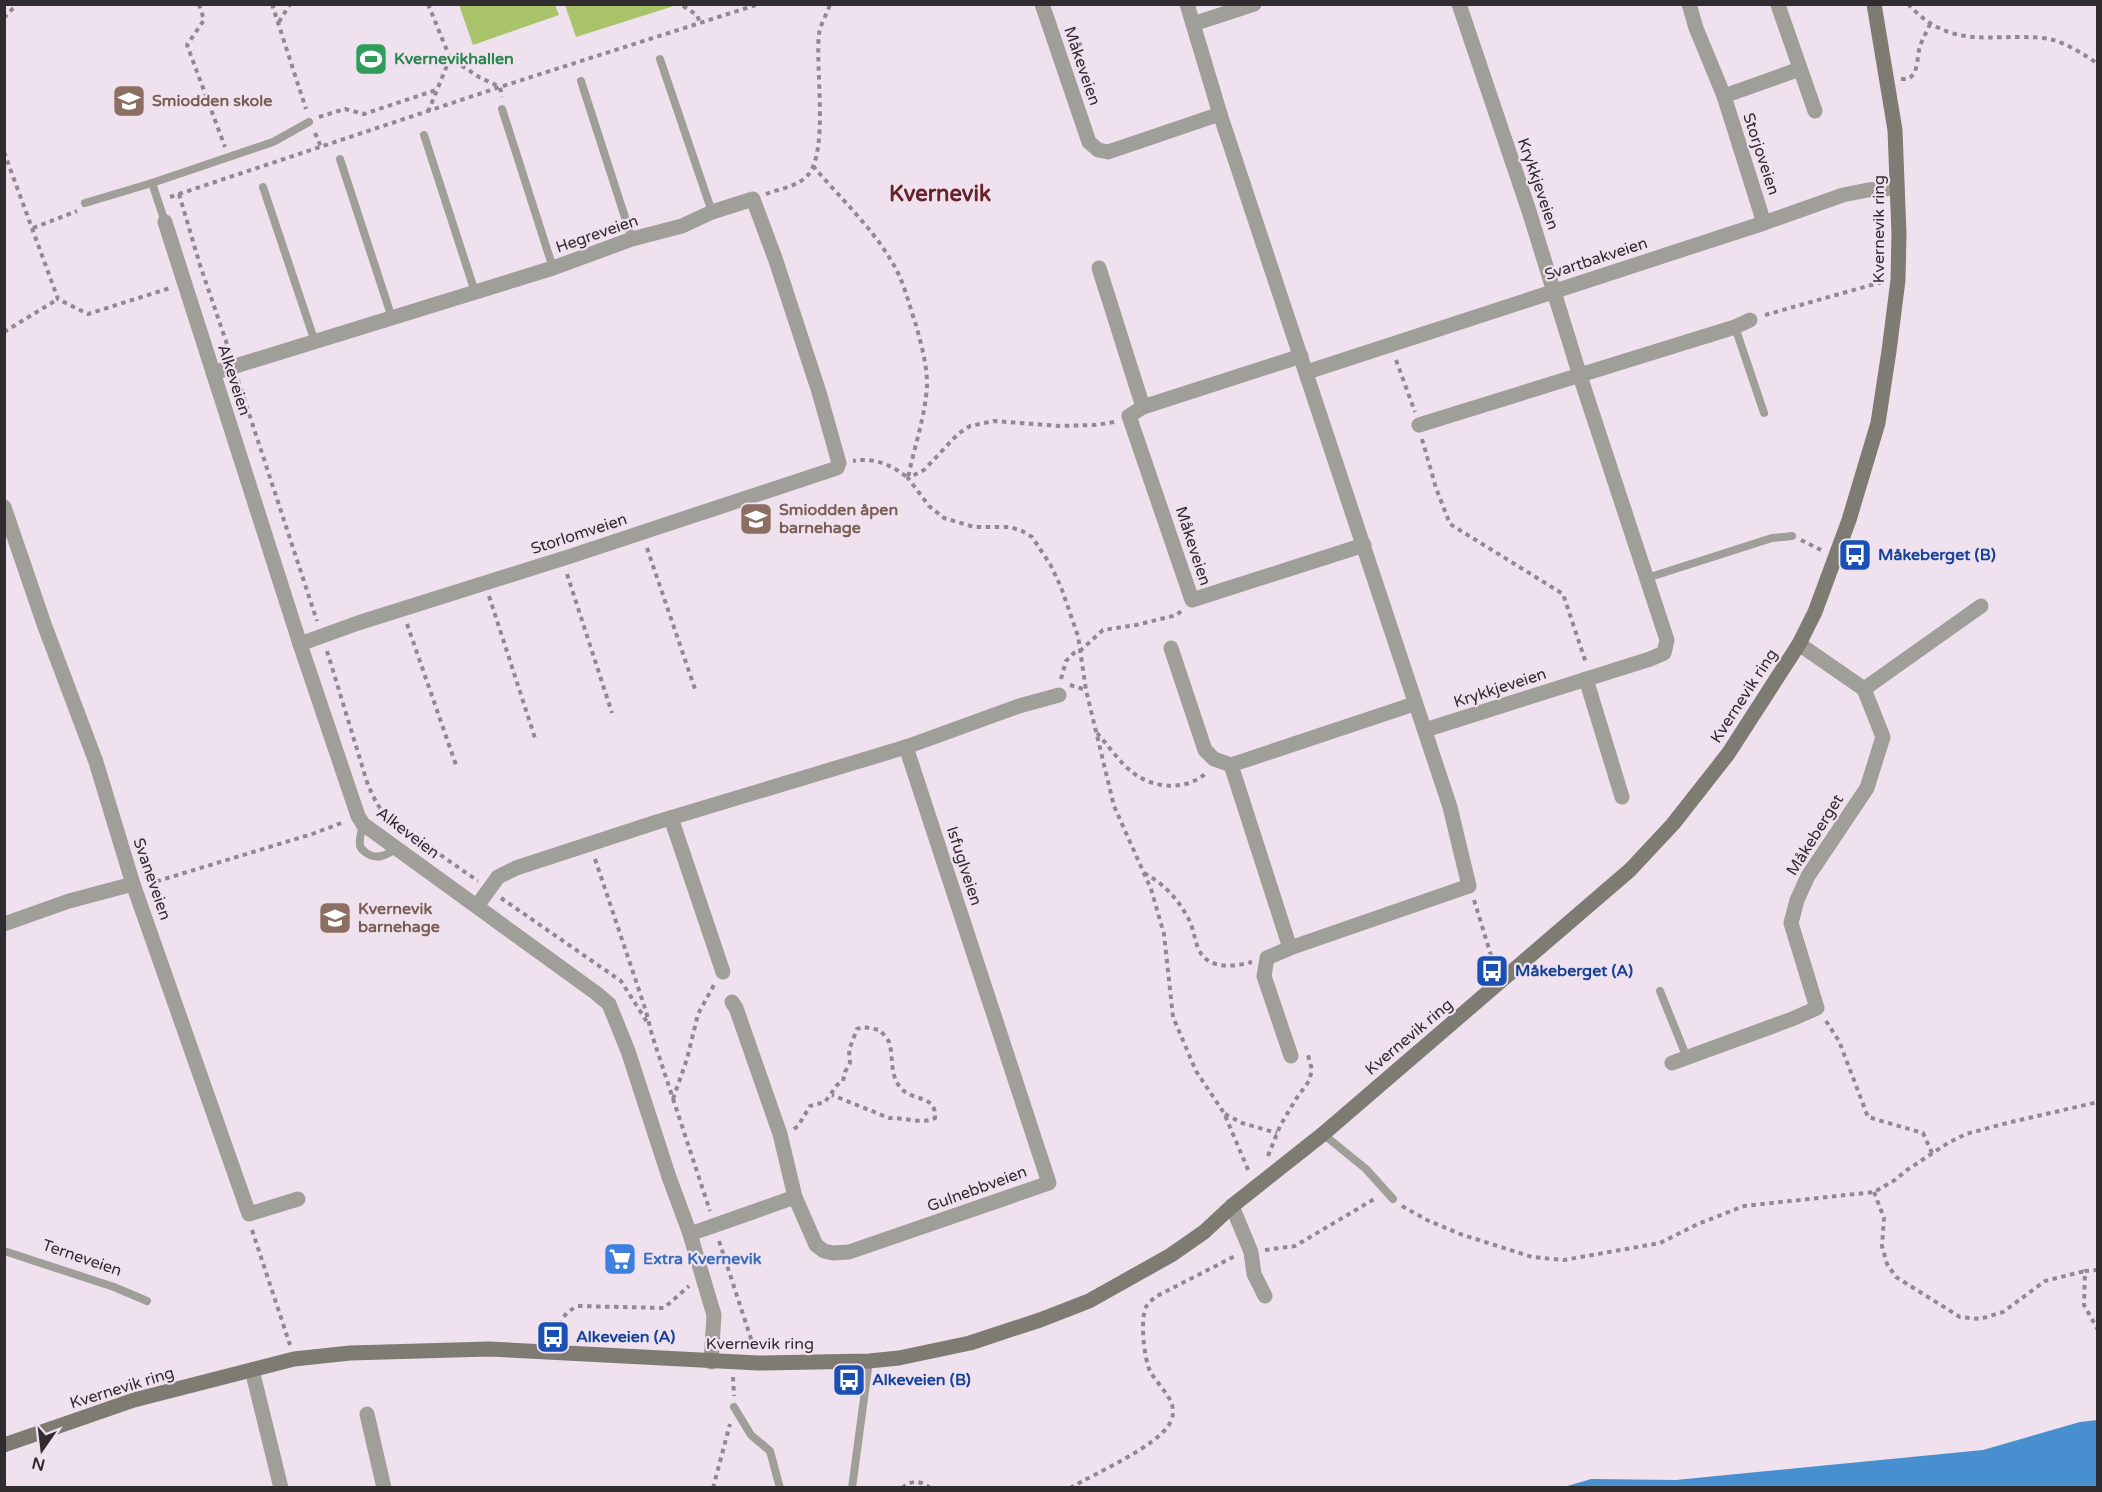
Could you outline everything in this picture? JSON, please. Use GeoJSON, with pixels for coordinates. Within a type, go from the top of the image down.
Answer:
{"type":"FeatureCollection","features":[{"type":"Feature","properties":{"kind":"main road","name":"Kvernevik ring"},"geometry":{"type":"LineString","coordinates":[[4,1445],[134,1400],[294,1359],[350,1353],[489,1349],[758,1363],[869,1361],[899,1358],[970,1343],[1089,1301],[1171,1255],[1204,1232],[1232,1206],[1323,1134],[1630,870],[1673,824],[1728,754],[1799,644],[1815,612],[1850,520],[1878,423],[1890,351],[1898,280],[1897,188],[1894,130],[1874,4]]}},
{"type":"Feature","properties":{"kind":"street","name":"Måkeveien"},"geometry":{"type":"LineString","coordinates":[[1042,4],[1089,142],[1098,150],[1108,152],[1220,114]]}},
{"type":"Feature","properties":{"kind":"street"},"geometry":{"type":"LineString","coordinates":[[1187,4],[1220,114],[1450,807],[1469,886],[1267,958],[1264,976],[1291,1056]]}},
{"type":"Feature","properties":{"kind":"street"},"geometry":{"type":"LineString","coordinates":[[1193,24],[1254,4]]}},
{"type":"Feature","properties":{"kind":"street","name":"Krykkjeveien"},"geometry":{"type":"LineString","coordinates":[[1425,730],[1587,674],[1650,659],[1664,652],[1667,640],[1459,4]]}},
{"type":"Feature","properties":{"kind":"street","name":"Storjoveien"},"geometry":{"type":"LineString","coordinates":[[1689,4],[1696,28],[1724,96],[1764,223]]}},
{"type":"Feature","properties":{"kind":"street"},"geometry":{"type":"LineString","coordinates":[[1778,4],[1815,111]]}},
{"type":"Feature","properties":{"kind":"street","name":"Storjoveien"},"geometry":{"type":"LineString","coordinates":[[1724,96],[1800,69]]}},
{"type":"Feature","properties":{"kind":"street","name":"Svartbakveien"},"geometry":{"type":"LineString","coordinates":[[1307,372],[1764,223],[1843,195],[1897,188]]}},
{"type":"Feature","properties":{"kind":"street"},"geometry":{"type":"LineString","coordinates":[[753,199],[775,258],[832,436],[838,465]]}},
{"type":"Feature","properties":{"kind":"street","name":"Hegreveien"},"geometry":{"type":"LineString","coordinates":[[213,373],[553,268],[632,239],[682,226],[753,199]]}},
{"type":"Feature","properties":{"kind":"street","name":"Alkeveien"},"geometry":{"type":"LineString","coordinates":[[165,222],[300,644],[361,820],[609,1004],[628,1051],[690,1234],[714,1315],[711,1362]]}},
{"type":"Feature","properties":{"kind":"street"},"geometry":{"type":"LineString","coordinates":[[1099,268],[1143,407]]}},
{"type":"Feature","properties":{"kind":"street"},"geometry":{"type":"LineString","coordinates":[[1419,425],[1735,327],[1750,320]]}},
{"type":"Feature","properties":{"kind":"street"},"geometry":{"type":"LineString","coordinates":[[1129,416],[1143,407],[1301,356]]}},
{"type":"Feature","properties":{"kind":"street","name":"Måkeveien"},"geometry":{"type":"LineString","coordinates":[[1129,416],[1192,600],[1364,545]]}},
{"type":"Feature","properties":{"kind":"street","name":"Storlomveien"},"geometry":{"type":"LineString","coordinates":[[300,644],[837,468],[838,465]]}},
{"type":"Feature","properties":{"kind":"street","name":"Svaneveien"},"geometry":{"type":"LineString","coordinates":[[4,507],[44,624],[96,762],[132,884],[249,1214]]}},
{"type":"Feature","properties":{"kind":"street"},"geometry":{"type":"LineString","coordinates":[[1799,644],[1864,689],[1981,606]]}},
{"type":"Feature","properties":{"kind":"street"},"geometry":{"type":"LineString","coordinates":[[1171,648],[1205,750],[1214,759],[1225,763],[1414,704]]}},
{"type":"Feature","properties":{"kind":"street"},"geometry":{"type":"LineString","coordinates":[[1587,674],[1622,797]]}},
{"type":"Feature","properties":{"kind":"street","name":"Måkeberget"},"geometry":{"type":"LineString","coordinates":[[1817,1008],[1791,923],[1797,900],[1808,876],[1866,788],[1883,737],[1864,689]]}},
{"type":"Feature","properties":{"kind":"street"},"geometry":{"type":"LineString","coordinates":[[477,906],[498,877],[516,868],[671,818],[906,747],[1059,690]]}},
{"type":"Feature","properties":{"kind":"street","name":"Isfuglveien"},"geometry":{"type":"LineString","coordinates":[[906,747],[987,997]]}},
{"type":"Feature","properties":{"kind":"street"},"geometry":{"type":"LineString","coordinates":[[1225,763],[1290,948]]}},
{"type":"Feature","properties":{"kind":"street"},"geometry":{"type":"LineString","coordinates":[[671,818],[723,972]]}},
{"type":"Feature","properties":{"kind":"street"},"geometry":{"type":"LineString","coordinates":[[4,924],[69,901],[132,884]]}},
{"type":"Feature","properties":{"kind":"street","name":"Gulnebbveien"},"geometry":{"type":"LineString","coordinates":[[732,1002],[753,1053],[780,1134],[795,1197],[816,1245],[824,1251],[833,1253],[849,1252],[1049,1182],[987,997]]}},
{"type":"Feature","properties":{"kind":"street"},"geometry":{"type":"LineString","coordinates":[[1672,1063],[1817,1008]]}},
{"type":"Feature","properties":{"kind":"street"},"geometry":{"type":"LineString","coordinates":[[690,1234],[795,1197]]}},
{"type":"Feature","properties":{"kind":"street"},"geometry":{"type":"LineString","coordinates":[[249,1214],[298,1199]]}},
{"type":"Feature","properties":{"kind":"street"},"geometry":{"type":"LineString","coordinates":[[1232,1206],[1251,1252],[1254,1274],[1265,1296]]}},
{"type":"Feature","properties":{"kind":"street"},"geometry":{"type":"LineString","coordinates":[[252,1370],[281,1488]]}},
{"type":"Feature","properties":{"kind":"street"},"geometry":{"type":"LineString","coordinates":[[367,1414],[384,1488]]}},
{"type":"Feature","properties":{"kind":"lane"},"geometry":{"type":"LineString","coordinates":[[660,58],[712,213]]}},
{"type":"Feature","properties":{"kind":"lane"},"geometry":{"type":"LineString","coordinates":[[580,81],[632,239]]}},
{"type":"Feature","properties":{"kind":"lane"},"geometry":{"type":"LineString","coordinates":[[502,109],[553,268]]}},
{"type":"Feature","properties":{"kind":"lane"},"geometry":{"type":"LineString","coordinates":[[85,203],[273,142],[309,122]]}},
{"type":"Feature","properties":{"kind":"lane"},"geometry":{"type":"LineString","coordinates":[[424,135],[475,292]]}},
{"type":"Feature","properties":{"kind":"lane"},"geometry":{"type":"LineString","coordinates":[[340,159],[392,318]]}},
{"type":"Feature","properties":{"kind":"lane"},"geometry":{"type":"LineString","coordinates":[[152,183],[165,222]]}},
{"type":"Feature","properties":{"kind":"lane"},"geometry":{"type":"LineString","coordinates":[[263,187],[315,342]]}},
{"type":"Feature","properties":{"kind":"lane"},"geometry":{"type":"LineString","coordinates":[[1735,327],[1764,413]]}},
{"type":"Feature","properties":{"kind":"lane"},"geometry":{"type":"LineString","coordinates":[[1647,578],[1772,538],[1792,536]]}},
{"type":"Feature","properties":{"kind":"lane"},"geometry":{"type":"LineString","coordinates":[[361,820],[359,843],[369,855],[376,857],[387,855],[397,848]]}},
{"type":"Feature","properties":{"kind":"lane"},"geometry":{"type":"LineString","coordinates":[[1660,991],[1687,1058]]}},
{"type":"Feature","properties":{"kind":"lane"},"geometry":{"type":"LineString","coordinates":[[1323,1134],[1366,1170],[1393,1199]]}},
{"type":"Feature","properties":{"kind":"lane","name":"Terneveien"},"geometry":{"type":"LineString","coordinates":[[4,1251],[114,1287],[147,1301]]}},
{"type":"Feature","properties":{"kind":"lane"},"geometry":{"type":"LineString","coordinates":[[852,1488],[869,1361]]}},
{"type":"Feature","properties":{"kind":"lane"},"geometry":{"type":"LineString","coordinates":[[734,1407],[751,1435],[770,1451],[780,1488]]}},
{"type":"Feature","properties":{"kind":"path"},"geometry":{"type":"LineString","coordinates":[[4,18],[17,4]]}},
{"type":"Feature","properties":{"kind":"path"},"geometry":{"type":"LineString","coordinates":[[272,4],[309,122],[321,147]]}},
{"type":"Feature","properties":{"kind":"path"},"geometry":{"type":"LineString","coordinates":[[279,22],[290,4]]}},
{"type":"Feature","properties":{"kind":"path"},"geometry":{"type":"LineString","coordinates":[[428,4],[450,58],[479,77],[500,87]]}},
{"type":"Feature","properties":{"kind":"path"},"geometry":{"type":"LineString","coordinates":[[158,201],[500,87],[759,4]]}},
{"type":"Feature","properties":{"kind":"path"},"geometry":{"type":"LineString","coordinates":[[753,199],[798,183],[808,176],[813,166],[818,145],[819,32],[830,4]]}},
{"type":"Feature","properties":{"kind":"path"},"geometry":{"type":"LineString","coordinates":[[1908,4],[1930,24],[1954,34],[1973,37],[2054,40],[2097,64]]}},
{"type":"Feature","properties":{"kind":"path"},"geometry":{"type":"LineString","coordinates":[[200,5],[204,20],[187,45],[228,157]]}},
{"type":"Feature","properties":{"kind":"path"},"geometry":{"type":"LineString","coordinates":[[683,6],[697,15],[700,23]]}},
{"type":"Feature","properties":{"kind":"path"},"geometry":{"type":"LineString","coordinates":[[1887,77],[1906,80],[1913,76],[1920,47],[1930,24]]}},
{"type":"Feature","properties":{"kind":"path"},"geometry":{"type":"LineString","coordinates":[[428,112],[450,58]]}},
{"type":"Feature","properties":{"kind":"path"},"geometry":{"type":"LineString","coordinates":[[309,122],[345,109],[363,114],[438,89]]}},
{"type":"Feature","properties":{"kind":"path"},"geometry":{"type":"LineString","coordinates":[[4,152],[58,298],[88,314],[184,283]]}},
{"type":"Feature","properties":{"kind":"path"},"geometry":{"type":"LineString","coordinates":[[813,166],[856,214],[888,257],[898,274],[920,338],[926,364],[927,386],[908,478]]}},
{"type":"Feature","properties":{"kind":"path"},"geometry":{"type":"LineString","coordinates":[[179,194],[370,790],[381,812],[621,981],[647,1022]]}},
{"type":"Feature","properties":{"kind":"path"},"geometry":{"type":"LineString","coordinates":[[33,228],[77,211],[85,203]]}},
{"type":"Feature","properties":{"kind":"path"},"geometry":{"type":"LineString","coordinates":[[1750,320],[1835,293],[1886,281]]}},
{"type":"Feature","properties":{"kind":"path"},"geometry":{"type":"LineString","coordinates":[[4,332],[58,298]]}},
{"type":"Feature","properties":{"kind":"path"},"geometry":{"type":"LineString","coordinates":[[1390,345],[1419,425]]}},
{"type":"Feature","properties":{"kind":"path"},"geometry":{"type":"LineString","coordinates":[[908,478],[924,470],[958,434],[970,426],[994,422],[1060,426],[1095,425],[1129,416]]}},
{"type":"Feature","properties":{"kind":"path"},"geometry":{"type":"LineString","coordinates":[[1427,457],[1450,524],[1563,594],[1587,674]]}},
{"type":"Feature","properties":{"kind":"path"},"geometry":{"type":"LineString","coordinates":[[838,465],[863,459],[897,469],[908,478],[929,506],[944,518],[974,527],[1011,528],[1032,537],[1050,564],[1061,587],[1077,636],[1086,690],[1114,806],[1144,873],[1164,934],[1173,1017],[1196,1071],[1224,1113],[1252,1178]]}},
{"type":"Feature","properties":{"kind":"path"},"geometry":{"type":"LineString","coordinates":[[642,532],[695,689]]}},
{"type":"Feature","properties":{"kind":"path"},"geometry":{"type":"LineString","coordinates":[[1792,536],[1825,551]]}},
{"type":"Feature","properties":{"kind":"path"},"geometry":{"type":"LineString","coordinates":[[562,559],[612,713]]}},
{"type":"Feature","properties":{"kind":"path"},"geometry":{"type":"LineString","coordinates":[[485,583],[535,738]]}},
{"type":"Feature","properties":{"kind":"path"},"geometry":{"type":"LineString","coordinates":[[1059,690],[1066,661],[1103,630],[1177,615],[1192,600]]}},
{"type":"Feature","properties":{"kind":"path"},"geometry":{"type":"LineString","coordinates":[[402,609],[456,765]]}},
{"type":"Feature","properties":{"kind":"path"},"geometry":{"type":"LineString","coordinates":[[1097,732],[1130,771],[1153,782],[1173,786],[1187,785],[1225,763]]}},
{"type":"Feature","properties":{"kind":"path"},"geometry":{"type":"LineString","coordinates":[[132,884],[145,885],[192,872],[361,820]]}},
{"type":"Feature","properties":{"kind":"path"},"geometry":{"type":"LineString","coordinates":[[590,844],[753,1347],[758,1352]]}},
{"type":"Feature","properties":{"kind":"path"},"geometry":{"type":"LineString","coordinates":[[1144,873],[1157,880],[1175,898],[1188,917],[1204,958],[1228,967],[1267,958]]}},
{"type":"Feature","properties":{"kind":"path"},"geometry":{"type":"LineString","coordinates":[[1469,886],[1494,965]]}},
{"type":"Feature","properties":{"kind":"path"},"geometry":{"type":"LineString","coordinates":[[673,1100],[687,1059],[698,1014],[709,992],[723,972]]}},
{"type":"Feature","properties":{"kind":"path"},"geometry":{"type":"LineString","coordinates":[[1817,1008],[1839,1041],[1868,1116],[1923,1133],[1932,1153]]}},
{"type":"Feature","properties":{"kind":"path"},"geometry":{"type":"LineString","coordinates":[[780,1134],[789,1132],[798,1126],[810,1106],[825,1102],[837,1085],[843,1082],[844,1072],[850,1063],[849,1050],[857,1029],[863,1027],[880,1030],[888,1040],[892,1073],[900,1087],[908,1095],[932,1103],[936,1112],[935,1118],[926,1121],[899,1117],[889,1118],[832,1095]]}},
{"type":"Feature","properties":{"kind":"path"},"geometry":{"type":"LineString","coordinates":[[1268,1156],[1277,1133],[1309,1081],[1312,1070],[1306,1051]]}},
{"type":"Feature","properties":{"kind":"path"},"geometry":{"type":"LineString","coordinates":[[1070,1488],[1150,1443],[1166,1430],[1171,1422],[1173,1408],[1171,1401],[1151,1373],[1146,1357],[1143,1321],[1150,1302],[1240,1254],[1295,1246],[1377,1198],[1393,1199],[1427,1220],[1460,1234],[1532,1257],[1564,1260],[1660,1243],[1698,1224],[1744,1206],[1874,1192],[1948,1143],[1980,1129],[2097,1102]]}},
{"type":"Feature","properties":{"kind":"path"},"geometry":{"type":"LineString","coordinates":[[1224,1113],[1242,1123],[1277,1133]]}},
{"type":"Feature","properties":{"kind":"path"},"geometry":{"type":"LineString","coordinates":[[1874,1192],[1884,1218],[1882,1246],[1887,1264],[1896,1277],[1960,1317],[1980,1319],[2003,1312],[2045,1281],[2097,1270]]}},
{"type":"Feature","properties":{"kind":"path"},"geometry":{"type":"LineString","coordinates":[[249,1214],[251,1229],[294,1359]]}},
{"type":"Feature","properties":{"kind":"path"},"geometry":{"type":"LineString","coordinates":[[2085,1271],[2084,1305],[2097,1330]]}},
{"type":"Feature","properties":{"kind":"path"},"geometry":{"type":"LineString","coordinates":[[560,1334],[560,1322],[567,1311],[578,1306],[664,1308],[692,1283]]}},
{"type":"Feature","properties":{"kind":"path"},"geometry":{"type":"LineString","coordinates":[[713,1488],[734,1407],[733,1376]]}},
{"type":"Feature","properties":{"kind":"path"},"geometry":{"type":"LineString","coordinates":[[902,1488],[911,1482],[925,1484],[930,1488]]}},
{"type":"Feature","properties":{"kind":"green space"},"geometry":{"type":"Polygon","coordinates":[[[565,4],[677,5],[576,37],[565,4]]]}},
{"type":"Feature","properties":{"kind":"green space"},"geometry":{"type":"Polygon","coordinates":[[[459,5],[555,5],[559,15],[473,45],[459,5]]]}},
{"type":"Feature","properties":{"kind":"water"},"geometry":{"type":"Polygon","coordinates":[[[2097,1420],[2097,1487],[1564,1487],[1591,1479],[1676,1480],[1983,1450],[2080,1422],[2097,1420]]]}},
{"type":"Feature","properties":{"kind":"place","name":"Kvernevikhallen"},"geometry":{"type":"Point","coordinates":[371,59]}},
{"type":"Feature","properties":{"kind":"place","name":"Smiodden skole"},"geometry":{"type":"Point","coordinates":[129,101]}},
{"type":"Feature","properties":{"kind":"place","name":"Smiodden åpen barnehage"},"geometry":{"type":"Point","coordinates":[756,519]}},
{"type":"Feature","properties":{"kind":"place","name":"Måkeberget (B)"},"geometry":{"type":"Point","coordinates":[1855,555]}},
{"type":"Feature","properties":{"kind":"place","name":"Kvernevik barnehage"},"geometry":{"type":"Point","coordinates":[335,918]}},
{"type":"Feature","properties":{"kind":"place","name":"Måkeberget (A)"},"geometry":{"type":"Point","coordinates":[1492,971]}},
{"type":"Feature","properties":{"kind":"place","name":"Extra Kvernevik"},"geometry":{"type":"Point","coordinates":[620,1259]}},
{"type":"Feature","properties":{"kind":"place","name":"Alkeveien (A)"},"geometry":{"type":"Point","coordinates":[553,1337]}},
{"type":"Feature","properties":{"kind":"place","name":"Alkeveien (B)"},"geometry":{"type":"Point","coordinates":[849,1380]}},
{"type":"Feature","properties":{"kind":"district","name":"Kvernevik"},"geometry":{"type":"Point","coordinates":[940,194]}}]}
